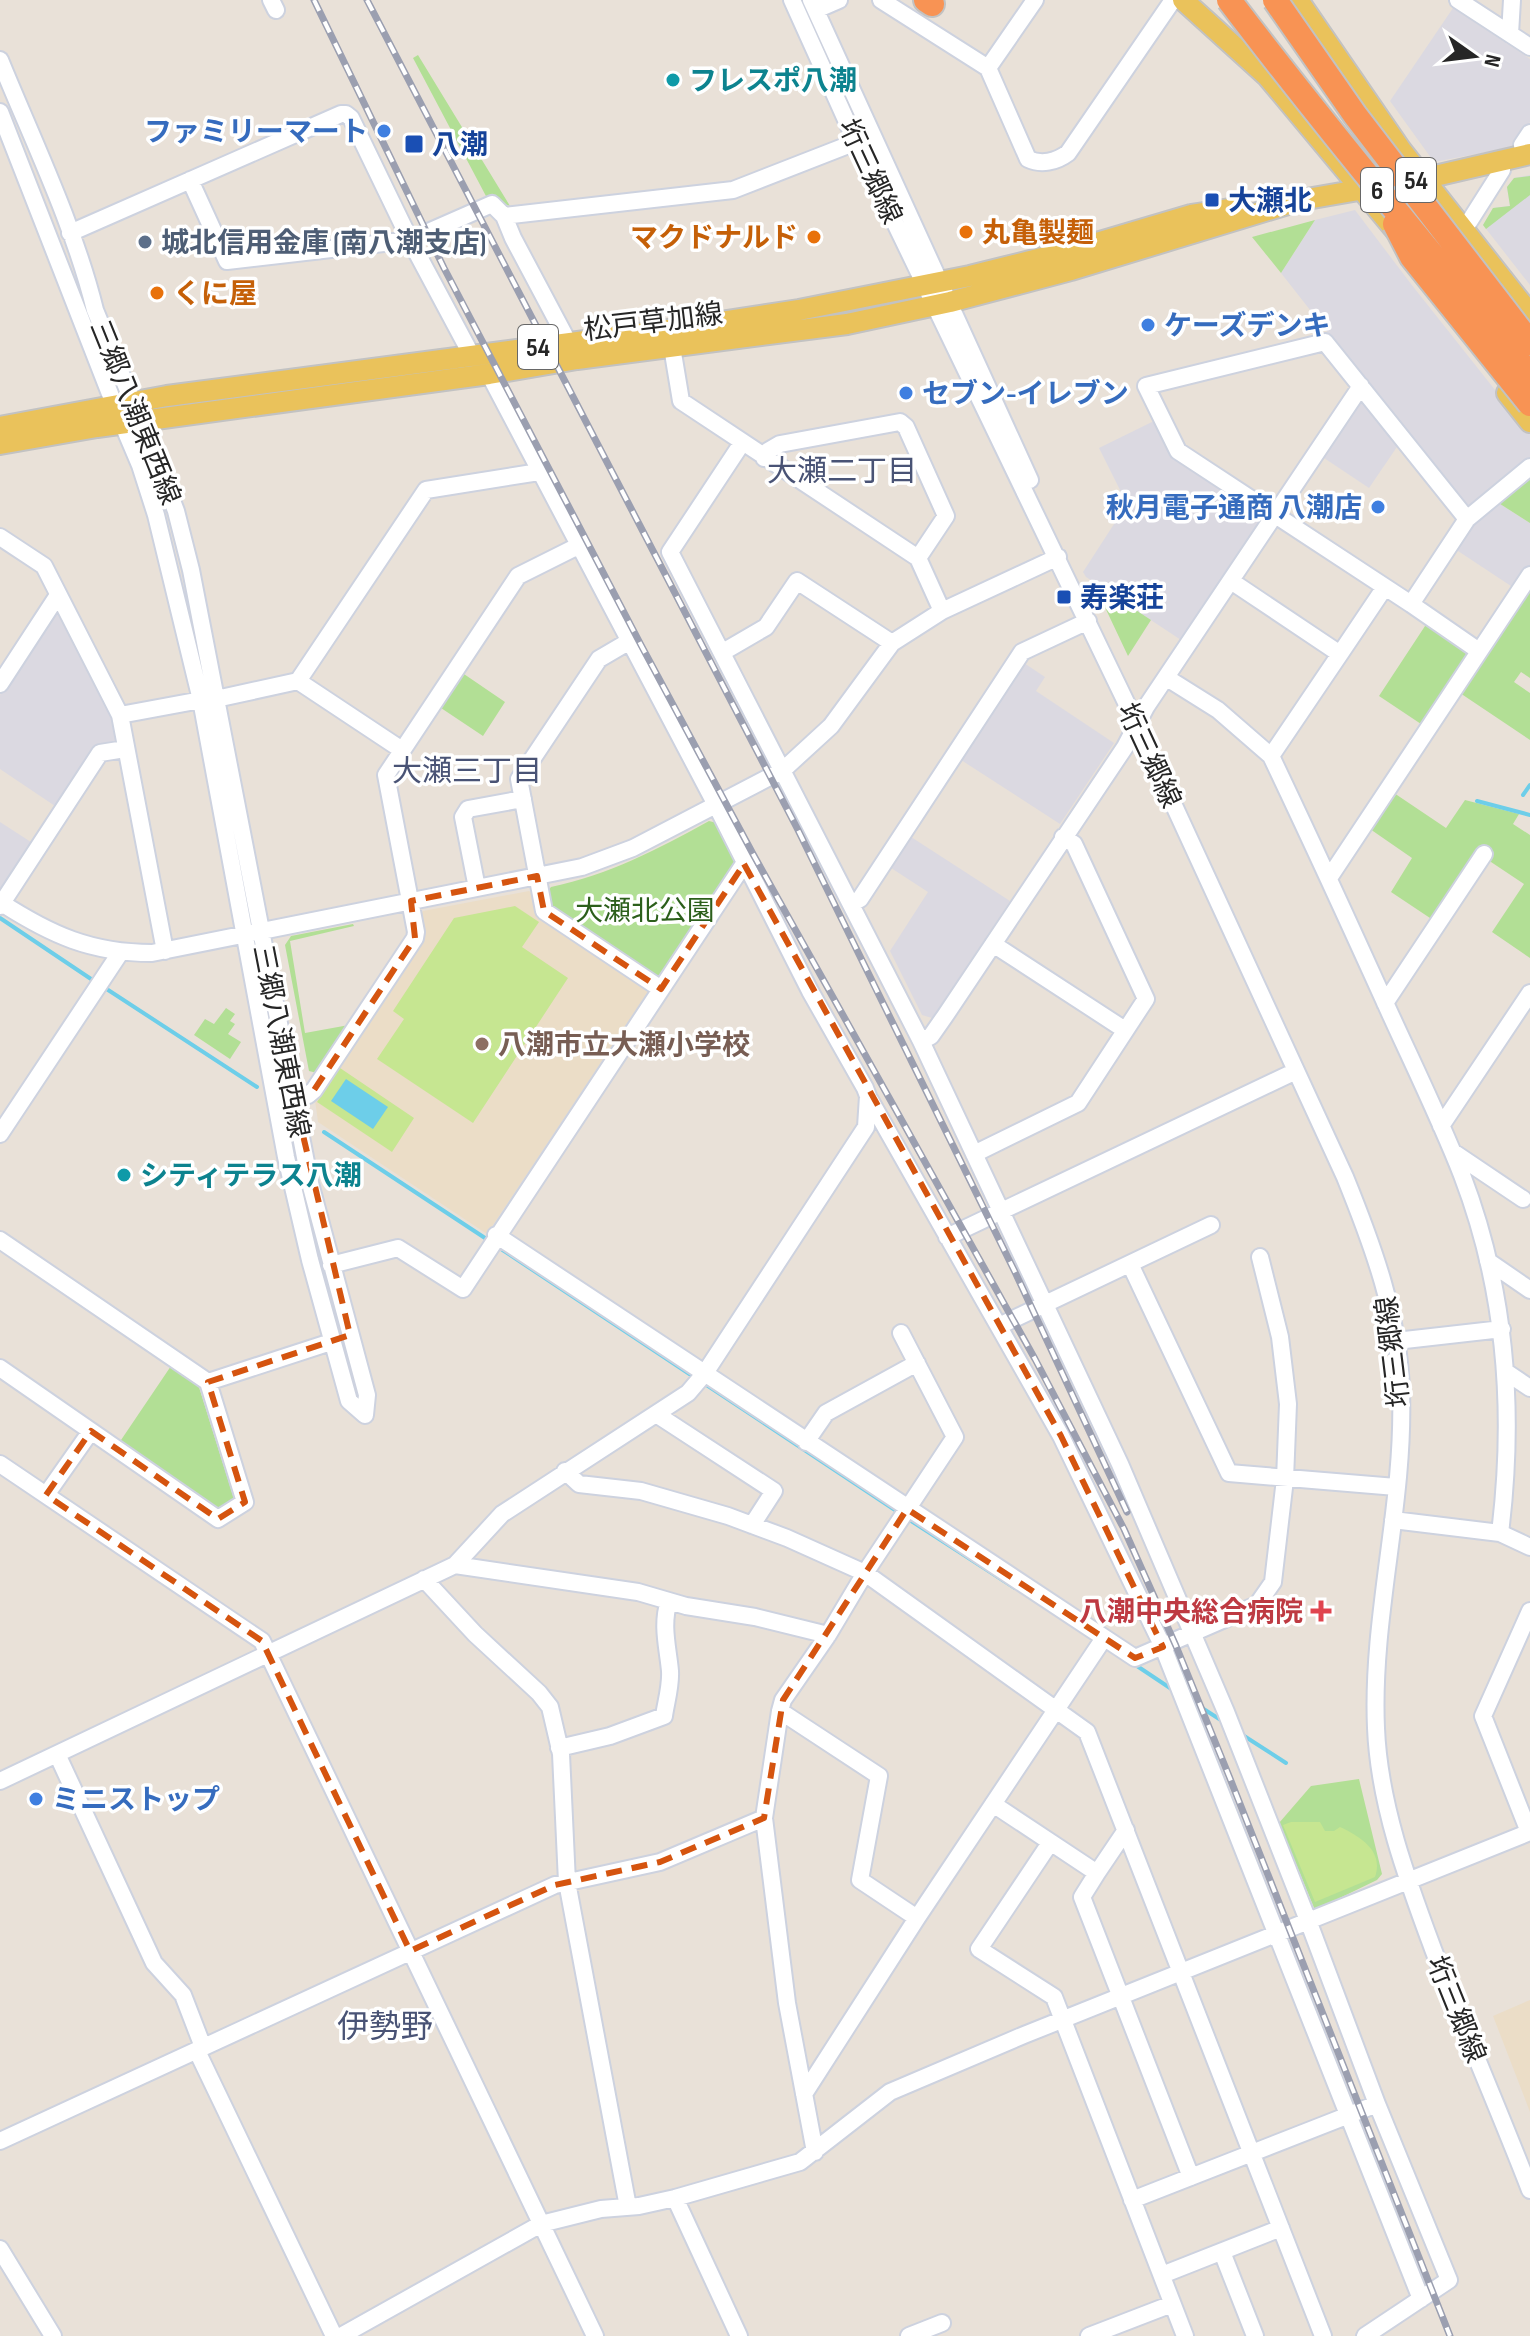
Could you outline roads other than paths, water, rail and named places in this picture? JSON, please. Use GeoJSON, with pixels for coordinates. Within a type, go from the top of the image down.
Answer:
{"type":"FeatureCollection","features":[{"type":"Feature","properties":{"kind":"highway","name":"6"},"geometry":{"type":"LineString","coordinates":[[1229,0],[1369,190],[1424,244],[1530,375]]}},
{"type":"Feature","properties":{"kind":"highway","name":"6"},"geometry":{"type":"LineString","coordinates":[[1275,0],[1355,115],[1530,343]]}},
{"type":"Feature","properties":{"kind":"highway"},"geometry":{"type":"LineString","coordinates":[[1302,3],[1486,270],[1530,324]]}},
{"type":"Feature","properties":{"kind":"highway"},"geometry":{"type":"LineString","coordinates":[[1369,190],[1412,257],[1530,404]]}},
{"type":"Feature","properties":{"kind":"main road"},"geometry":{"type":"LineString","coordinates":[[1183,0],[1267,76],[1369,190],[1428,269],[1530,390]]}},
{"type":"Feature","properties":{"kind":"main road"},"geometry":{"type":"LineString","coordinates":[[1302,3],[1422,179],[1530,314]]}},
{"type":"Feature","properties":{"kind":"main road","name":"松戸草加線"},"geometry":{"type":"LineString","coordinates":[[0,427],[489,374],[572,351],[933,284],[1066,252],[1191,215],[1369,190],[1527,155]]}},
{"type":"Feature","properties":{"kind":"main road","name":"松戸草加線"},"geometry":{"type":"LineString","coordinates":[[0,444],[127,412],[472,356],[672,347],[847,324],[943,304],[1128,254],[1237,217],[1301,200]]}},
{"type":"Feature","properties":{"kind":"main road"},"geometry":{"type":"LineString","coordinates":[[1428,269],[1425,286],[1429,295],[1530,422]]}},
{"type":"Feature","properties":{"kind":"street","name":"垳三郷線"},"geometry":{"type":"LineString","coordinates":[[792,0],[856,142],[943,304],[1370,1238],[1388,1295],[1401,1391],[1396,1487],[1378,1652],[1376,1730],[1391,1824],[1408,1880],[1528,2181]]}},
{"type":"Feature","properties":{"kind":"street"},"geometry":{"type":"LineString","coordinates":[[814,5],[839,0]]}},
{"type":"Feature","properties":{"kind":"street"},"geometry":{"type":"LineString","coordinates":[[881,0],[988,68],[1028,159],[1038,164],[1068,153],[1173,0]]}},
{"type":"Feature","properties":{"kind":"street"},"geometry":{"type":"LineString","coordinates":[[988,68],[1035,0]]}},
{"type":"Feature","properties":{"kind":"street"},"geometry":{"type":"LineString","coordinates":[[1458,0],[1530,47]]}},
{"type":"Feature","properties":{"kind":"street"},"geometry":{"type":"LineString","coordinates":[[1510,34],[1512,0]]}},
{"type":"Feature","properties":{"kind":"street","name":"垳三郷線"},"geometry":{"type":"LineString","coordinates":[[814,5],[933,284]]}},
{"type":"Feature","properties":{"kind":"street","name":"三郷八潮東西線"},"geometry":{"type":"LineString","coordinates":[[0,60],[87,279],[127,412]]}},
{"type":"Feature","properties":{"kind":"street","name":"三郷八潮東西線"},"geometry":{"type":"LineString","coordinates":[[0,112],[127,412],[176,511],[191,570],[209,700],[253,933],[286,1157],[331,1342],[349,1401],[365,1415],[367,1395],[310,1183],[294,1097],[253,933]]}},
{"type":"Feature","properties":{"kind":"street"},"geometry":{"type":"LineString","coordinates":[[70,233],[346,114],[351,118],[410,240],[472,356]]}},
{"type":"Feature","properties":{"kind":"street"},"geometry":{"type":"LineString","coordinates":[[1527,155],[1522,145],[1530,133]]}},
{"type":"Feature","properties":{"kind":"street"},"geometry":{"type":"LineString","coordinates":[[504,216],[733,190],[856,142]]}},
{"type":"Feature","properties":{"kind":"street"},"geometry":{"type":"LineString","coordinates":[[1469,222],[1502,170],[1500,160]]}},
{"type":"Feature","properties":{"kind":"street"},"geometry":{"type":"LineString","coordinates":[[190,180],[227,261],[410,240],[492,204],[504,216],[572,351]]}},
{"type":"Feature","properties":{"kind":"street"},"geometry":{"type":"LineString","coordinates":[[1467,519],[1325,342],[1146,386],[1178,451],[1479,651]]}},
{"type":"Feature","properties":{"kind":"street"},"geometry":{"type":"LineString","coordinates":[[672,347],[681,401],[918,558],[942,611]]}},
{"type":"Feature","properties":{"kind":"street"},"geometry":{"type":"LineString","coordinates":[[489,374],[868,1096],[1090,1493],[1163,1647],[1421,2299]]}},
{"type":"Feature","properties":{"kind":"street"},"geometry":{"type":"LineString","coordinates":[[921,1041],[931,1036],[993,944],[1361,386]]}},
{"type":"Feature","properties":{"kind":"street"},"geometry":{"type":"LineString","coordinates":[[764,458],[768,451],[780,444],[900,422],[906,427],[946,516],[918,558]]}},
{"type":"Feature","properties":{"kind":"street"},"geometry":{"type":"LineString","coordinates":[[742,443],[670,552],[921,1041],[1126,1478],[1226,1712],[1377,2104],[1449,2280],[1365,2336]]}},
{"type":"Feature","properties":{"kind":"street"},"geometry":{"type":"LineString","coordinates":[[1411,604],[1467,519],[1530,467]]}},
{"type":"Feature","properties":{"kind":"street"},"geometry":{"type":"LineString","coordinates":[[120,715],[298,681],[426,490],[539,472]]}},
{"type":"Feature","properties":{"kind":"street"},"geometry":{"type":"LineString","coordinates":[[0,537],[44,566],[120,715],[165,951]]}},
{"type":"Feature","properties":{"kind":"street"},"geometry":{"type":"LineString","coordinates":[[294,1097],[308,1095],[314,1090],[415,938],[411,901],[386,775],[518,576],[578,546]]}},
{"type":"Feature","properties":{"kind":"street"},"geometry":{"type":"LineString","coordinates":[[125,749],[100,753],[1,904],[61,937],[120,953],[165,951],[582,867],[622,852],[783,770],[831,726],[892,643],[942,611],[1058,557]]}},
{"type":"Feature","properties":{"kind":"street"},"geometry":{"type":"LineString","coordinates":[[1329,878],[1530,575]]}},
{"type":"Feature","properties":{"kind":"street"},"geometry":{"type":"LineString","coordinates":[[723,652],[766,627],[797,581],[892,643]]}},
{"type":"Feature","properties":{"kind":"street"},"geometry":{"type":"LineString","coordinates":[[1231,581],[1340,654]]}},
{"type":"Feature","properties":{"kind":"street"},"geometry":{"type":"LineString","coordinates":[[1271,756],[1385,587]]}},
{"type":"Feature","properties":{"kind":"street"},"geometry":{"type":"LineString","coordinates":[[0,684],[58,595]]}},
{"type":"Feature","properties":{"kind":"street"},"geometry":{"type":"LineString","coordinates":[[851,904],[860,899],[1022,652],[1088,621]]}},
{"type":"Feature","properties":{"kind":"street"},"geometry":{"type":"LineString","coordinates":[[628,642],[599,659],[519,779],[544,911],[661,989]]}},
{"type":"Feature","properties":{"kind":"street"},"geometry":{"type":"LineString","coordinates":[[1167,678],[1218,710],[1271,756],[1452,1151],[1471,1201],[1488,1261],[1502,1329],[1506,1372],[1507,1480],[1500,1533]]}},
{"type":"Feature","properties":{"kind":"street"},"geometry":{"type":"LineString","coordinates":[[298,681],[402,750]]}},
{"type":"Feature","properties":{"kind":"street"},"geometry":{"type":"LineString","coordinates":[[477,888],[463,817],[468,809],[523,799]]}},
{"type":"Feature","properties":{"kind":"street"},"geometry":{"type":"LineString","coordinates":[[974,1154],[1078,1103],[1146,999],[1074,844],[1063,837]]}},
{"type":"Feature","properties":{"kind":"street"},"geometry":{"type":"LineString","coordinates":[[1385,1003],[1484,854]]}},
{"type":"Feature","properties":{"kind":"street"},"geometry":{"type":"LineString","coordinates":[[331,1265],[398,1248],[463,1289],[744,864]]}},
{"type":"Feature","properties":{"kind":"street"},"geometry":{"type":"LineString","coordinates":[[993,944],[1125,1030]]}},
{"type":"Feature","properties":{"kind":"street"},"geometry":{"type":"LineString","coordinates":[[0,1134],[120,953]]}},
{"type":"Feature","properties":{"kind":"street"},"geometry":{"type":"LineString","coordinates":[[1441,1126],[1530,993]]}},
{"type":"Feature","properties":{"kind":"street"},"geometry":{"type":"LineString","coordinates":[[947,1237],[1296,1071]]}},
{"type":"Feature","properties":{"kind":"street"},"geometry":{"type":"LineString","coordinates":[[0,1781],[455,1565],[494,1521],[565,1471],[656,1414],[700,1380],[866,1127],[868,1096]]}},
{"type":"Feature","properties":{"kind":"street"},"geometry":{"type":"LineString","coordinates":[[1452,1151],[1523,1199]]}},
{"type":"Feature","properties":{"kind":"street"},"geometry":{"type":"LineString","coordinates":[[999,1326],[1211,1225]]}},
{"type":"Feature","properties":{"kind":"street"},"geometry":{"type":"LineString","coordinates":[[0,1240],[208,1382],[245,1502],[218,1519],[0,1368]]}},
{"type":"Feature","properties":{"kind":"street"},"geometry":{"type":"LineString","coordinates":[[492,1242],[700,1380],[806,1442],[904,1514],[964,1543],[1100,1644],[1135,1658],[1257,1605],[1273,1582],[1285,1479],[1288,1404],[1284,1360],[1271,1291],[1260,1257]]}},
{"type":"Feature","properties":{"kind":"street"},"geometry":{"type":"LineString","coordinates":[[1488,1261],[1530,1290]]}},
{"type":"Feature","properties":{"kind":"street"},"geometry":{"type":"LineString","coordinates":[[1130,1264],[1229,1473],[1396,1487]]}},
{"type":"Feature","properties":{"kind":"street"},"geometry":{"type":"LineString","coordinates":[[1396,1341],[1502,1329]]}},
{"type":"Feature","properties":{"kind":"street"},"geometry":{"type":"LineString","coordinates":[[815,2152],[787,2003],[764,1818],[783,1700],[955,1437],[901,1333]]}},
{"type":"Feature","properties":{"kind":"street"},"geometry":{"type":"LineString","coordinates":[[208,1382],[331,1342]]}},
{"type":"Feature","properties":{"kind":"street"},"geometry":{"type":"LineString","coordinates":[[806,1442],[826,1413],[917,1363]]}},
{"type":"Feature","properties":{"kind":"street"},"geometry":{"type":"LineString","coordinates":[[1506,1372],[1530,1388]]}},
{"type":"Feature","properties":{"kind":"street"},"geometry":{"type":"LineString","coordinates":[[656,1414],[774,1491],[752,1525]]}},
{"type":"Feature","properties":{"kind":"street"},"geometry":{"type":"LineString","coordinates":[[46,1495],[91,1431]]}},
{"type":"Feature","properties":{"kind":"street"},"geometry":{"type":"LineString","coordinates":[[0,1464],[262,1641],[595,2336]]}},
{"type":"Feature","properties":{"kind":"street"},"geometry":{"type":"LineString","coordinates":[[565,1471],[579,1484],[641,1491],[752,1525],[865,1573],[1087,1732],[1323,2336]]}},
{"type":"Feature","properties":{"kind":"street"},"geometry":{"type":"LineString","coordinates":[[1393,1520],[1500,1533],[1530,1547]]}},
{"type":"Feature","properties":{"kind":"street"},"geometry":{"type":"LineString","coordinates":[[455,1565],[638,1592],[828,1635]]}},
{"type":"Feature","properties":{"kind":"street"},"geometry":{"type":"LineString","coordinates":[[424,1579],[550,1707],[559,1748],[567,1882],[628,2207]]}},
{"type":"Feature","properties":{"kind":"street"},"geometry":{"type":"LineString","coordinates":[[559,1748],[610,1736],[664,1716],[670,1675],[665,1632],[669,1601]]}},
{"type":"Feature","properties":{"kind":"street"},"geometry":{"type":"LineString","coordinates":[[341,2336],[541,2224],[601,2209],[675,2198],[800,2162],[890,2092],[1530,1832],[1483,1716],[1530,1611]]}},
{"type":"Feature","properties":{"kind":"street"},"geometry":{"type":"LineString","coordinates":[[804,2094],[1100,1644]]}},
{"type":"Feature","properties":{"kind":"street"},"geometry":{"type":"LineString","coordinates":[[780,1711],[879,1776],[860,1880],[917,1918]]}},
{"type":"Feature","properties":{"kind":"street"},"geometry":{"type":"LineString","coordinates":[[57,1754],[154,1963],[183,1995],[200,2049],[334,2336]]}},
{"type":"Feature","properties":{"kind":"street"},"geometry":{"type":"LineString","coordinates":[[993,1804],[1097,1873]]}},
{"type":"Feature","properties":{"kind":"street"},"geometry":{"type":"LineString","coordinates":[[0,2141],[555,1885],[660,1862],[764,1818]]}},
{"type":"Feature","properties":{"kind":"street"},"geometry":{"type":"LineString","coordinates":[[1126,1830],[1082,1897],[1191,2177]]}},
{"type":"Feature","properties":{"kind":"street"},"geometry":{"type":"LineString","coordinates":[[1050,1843],[979,1949],[1054,1997],[1185,2336]]}},
{"type":"Feature","properties":{"kind":"street"},"geometry":{"type":"LineString","coordinates":[[1132,2200],[1377,2104]]}},
{"type":"Feature","properties":{"kind":"street"},"geometry":{"type":"LineString","coordinates":[[675,2198],[739,2336]]}},
{"type":"Feature","properties":{"kind":"street"},"geometry":{"type":"LineString","coordinates":[[1162,2275],[1281,2228]]}},
{"type":"Feature","properties":{"kind":"street"},"geometry":{"type":"LineString","coordinates":[[0,2249],[53,2336]]}},
{"type":"Feature","properties":{"kind":"street"},"geometry":{"type":"LineString","coordinates":[[1222,2252],[1255,2336]]}},
{"type":"Feature","properties":{"kind":"street"},"geometry":{"type":"LineString","coordinates":[[1089,2336],[1172,2304]]}},
{"type":"Feature","properties":{"kind":"street"},"geometry":{"type":"LineString","coordinates":[[909,2336],[942,2323]]}},
{"type":"Feature","properties":{"kind":"water"},"geometry":{"type":"Polygon","coordinates":[[[346,1079],[388,1107],[373,1129],[331,1101],[346,1079]]]}},
{"type":"Feature","properties":{"kind":"waterway"},"geometry":{"type":"LineString","coordinates":[[1523,795],[1530,785]]}},
{"type":"Feature","properties":{"kind":"waterway"},"geometry":{"type":"LineString","coordinates":[[1477,801],[1530,815]]}},
{"type":"Feature","properties":{"kind":"waterway"},"geometry":{"type":"LineString","coordinates":[[0,918],[94,981]]}},
{"type":"Feature","properties":{"kind":"waterway"},"geometry":{"type":"LineString","coordinates":[[102,986],[257,1087]]}},
{"type":"Feature","properties":{"kind":"waterway"},"geometry":{"type":"LineString","coordinates":[[324,1132],[488,1240]]}},
{"type":"Feature","properties":{"kind":"waterway"},"geometry":{"type":"LineString","coordinates":[[495,1245],[694,1377]]}},
{"type":"Feature","properties":{"kind":"waterway"},"geometry":{"type":"LineString","coordinates":[[702,1382],[898,1512]]}},
{"type":"Feature","properties":{"kind":"waterway"},"geometry":{"type":"LineString","coordinates":[[905,1517],[1015,1588]]}},
{"type":"Feature","properties":{"kind":"waterway"},"geometry":{"type":"LineString","coordinates":[[1134,1664],[1173,1690]]}},
{"type":"Feature","properties":{"kind":"waterway"},"geometry":{"type":"LineString","coordinates":[[1191,1701],[1224,1722]]}},
{"type":"Feature","properties":{"kind":"waterway"},"geometry":{"type":"LineString","coordinates":[[1241,1734],[1286,1763]]}},
{"type":"Feature","properties":{"kind":"railway"},"geometry":{"type":"LineString","coordinates":[[314,0],[444,268],[641,645],[753,854],[1035,1359],[1124,1529],[1229,1776],[1450,2336]]}},
{"type":"Feature","properties":{"kind":"railway"},"geometry":{"type":"LineString","coordinates":[[367,0],[798,830],[1015,1272],[1127,1512]]}},
{"type":"Feature","properties":{"kind":"place","name":"フレスポ八潮"},"geometry":{"type":"Point","coordinates":[673,80]}},
{"type":"Feature","properties":{"kind":"place","name":"ファミリーマート"},"geometry":{"type":"Point","coordinates":[384,131]}},
{"type":"Feature","properties":{"kind":"place","name":"八潮"},"geometry":{"type":"Point","coordinates":[414,144]}},
{"type":"Feature","properties":{"kind":"place","name":"大瀬北"},"geometry":{"type":"Point","coordinates":[1212,200]}},
{"type":"Feature","properties":{"kind":"place","name":"丸亀製麺"},"geometry":{"type":"Point","coordinates":[966,232]}},
{"type":"Feature","properties":{"kind":"place","name":"マクドナルド"},"geometry":{"type":"Point","coordinates":[814,237]}},
{"type":"Feature","properties":{"kind":"place","name":"城北信用金庫 (南八潮支店)"},"geometry":{"type":"Point","coordinates":[145,242]}},
{"type":"Feature","properties":{"kind":"place","name":"くに屋"},"geometry":{"type":"Point","coordinates":[157,293]}},
{"type":"Feature","properties":{"kind":"place","name":"ケーズデンキ"},"geometry":{"type":"Point","coordinates":[1148,325]}},
{"type":"Feature","properties":{"kind":"place","name":"セブン-イレブン"},"geometry":{"type":"Point","coordinates":[906,393]}},
{"type":"Feature","properties":{"kind":"place","name":"秋月電子通商 八潮店"},"geometry":{"type":"Point","coordinates":[1378,507]}},
{"type":"Feature","properties":{"kind":"place","name":"寿楽荘"},"geometry":{"type":"Point","coordinates":[1064,597]}},
{"type":"Feature","properties":{"kind":"place","name":"八潮市立大瀬小学校"},"geometry":{"type":"Point","coordinates":[482,1044]}},
{"type":"Feature","properties":{"kind":"place","name":"シティテラス八潮"},"geometry":{"type":"Point","coordinates":[124,1175]}},
{"type":"Feature","properties":{"kind":"place","name":"八潮中央総合病院"},"geometry":{"type":"Point","coordinates":[1321,1611]}},
{"type":"Feature","properties":{"kind":"place","name":"ミニストップ"},"geometry":{"type":"Point","coordinates":[36,1799]}},
{"type":"Feature","properties":{"kind":"district","name":"大瀬二丁目"},"geometry":{"type":"Point","coordinates":[842,471]}},
{"type":"Feature","properties":{"kind":"district","name":"大瀬三丁目"},"geometry":{"type":"Point","coordinates":[467,771]}},
{"type":"Feature","properties":{"kind":"district","name":"伊勢野"},"geometry":{"type":"Point","coordinates":[385,2026]}},
{"type":"Feature","properties":{"kind":"park label","name":"大瀬北公園"},"geometry":{"type":"Point","coordinates":[645,910]}}]}
